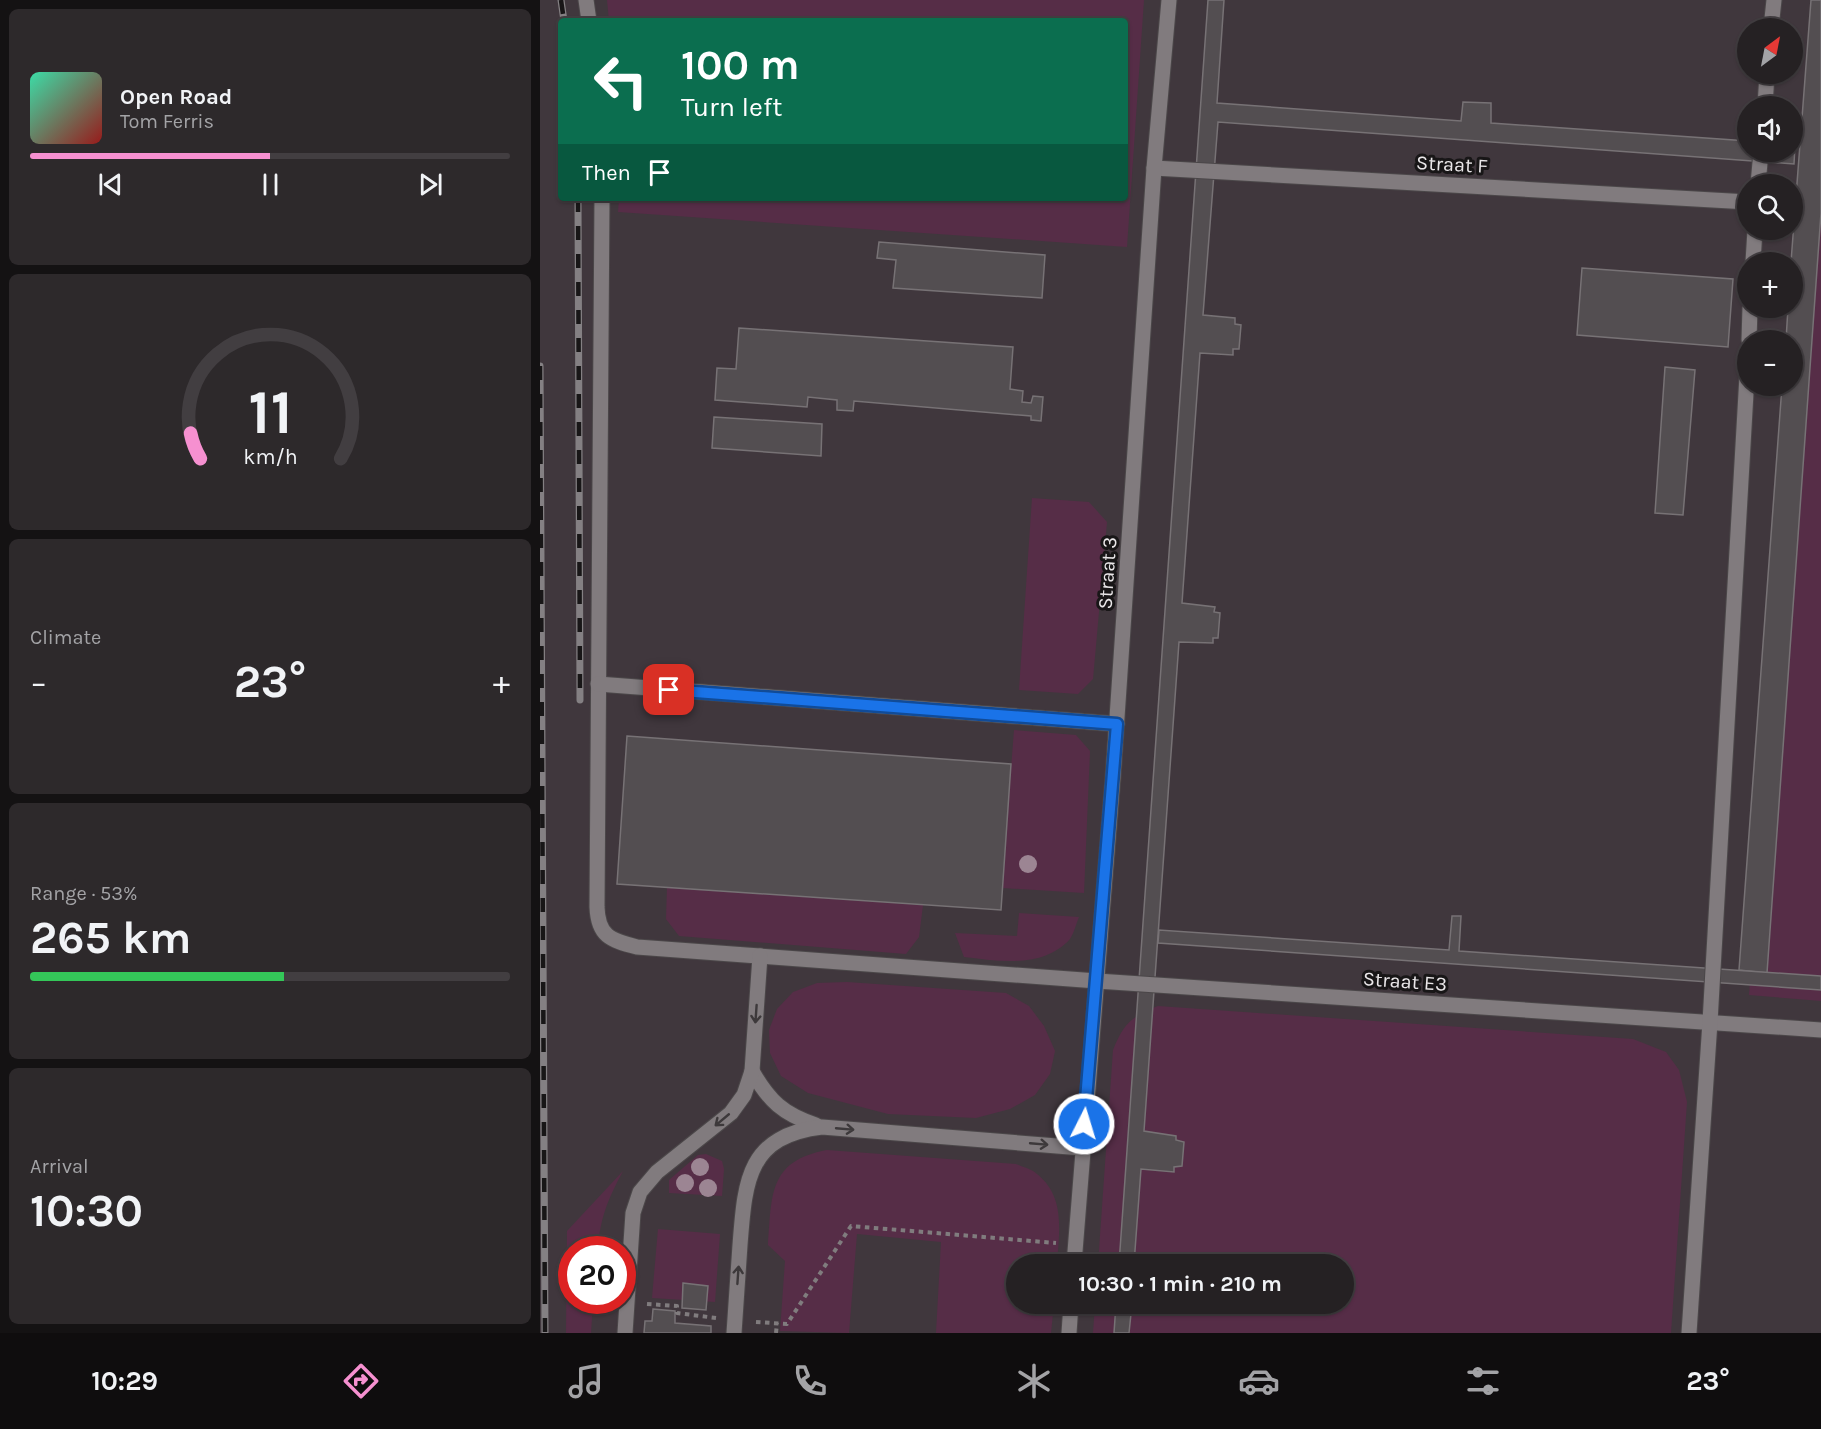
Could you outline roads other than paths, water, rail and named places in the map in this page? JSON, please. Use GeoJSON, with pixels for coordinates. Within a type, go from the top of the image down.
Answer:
{"type":"FeatureCollection","features":[{"type":"Feature","properties":{"kind":"lane"},"geometry":{"type":"LineString","coordinates":[[586,0],[589,18]]}},
{"type":"Feature","properties":{"kind":"lane","name":"Straat 3"},"geometry":{"type":"LineString","coordinates":[[1075,1254],[1117,724],[1154,168],[1169,0]]}},
{"type":"Feature","properties":{"kind":"lane"},"geometry":{"type":"LineString","coordinates":[[1772,18],[1773,0]]}},
{"type":"Feature","properties":{"kind":"lane","name":"Straat F"},"geometry":{"type":"LineString","coordinates":[[1154,168],[1737,201]]}},
{"type":"Feature","properties":{"kind":"lane"},"geometry":{"type":"LineString","coordinates":[[602,201],[598,684],[1117,724]]}},
{"type":"Feature","properties":{"kind":"lane"},"geometry":{"type":"LineString","coordinates":[[1689,1333],[1710,1022],[1746,396]]}},
{"type":"Feature","properties":{"kind":"lane","name":"Straat E3"},"geometry":{"type":"LineString","coordinates":[[598,684],[598,922],[605,935],[621,943],[637,947],[1097,981],[1821,1030]]}},
{"type":"Feature","properties":{"kind":"lane"},"geometry":{"type":"LineString","coordinates":[[625,1333],[633,1213],[640,1192],[657,1172],[731,1113],[744,1095],[753,1071],[760,956]]}},
{"type":"Feature","properties":{"kind":"lane"},"geometry":{"type":"LineString","coordinates":[[753,1071],[764,1092],[778,1107],[800,1120],[822,1127]]}},
{"type":"Feature","properties":{"kind":"lane"},"geometry":{"type":"LineString","coordinates":[[735,1327],[743,1199],[750,1172],[761,1155],[777,1140],[801,1129],[822,1127],[1082,1148]]}},
{"type":"Feature","properties":{"kind":"lane"},"geometry":{"type":"LineString","coordinates":[[1069,1333],[1070,1314]]}},
{"type":"Feature","properties":{"kind":"railway"},"geometry":{"type":"LineString","coordinates":[[561,0],[564,18]]}},
{"type":"Feature","properties":{"kind":"railway"},"geometry":{"type":"LineString","coordinates":[[578,201],[580,700]]}},
{"type":"Feature","properties":{"kind":"railway"},"geometry":{"type":"LineString","coordinates":[[540,366],[545,1333]]}}]}
